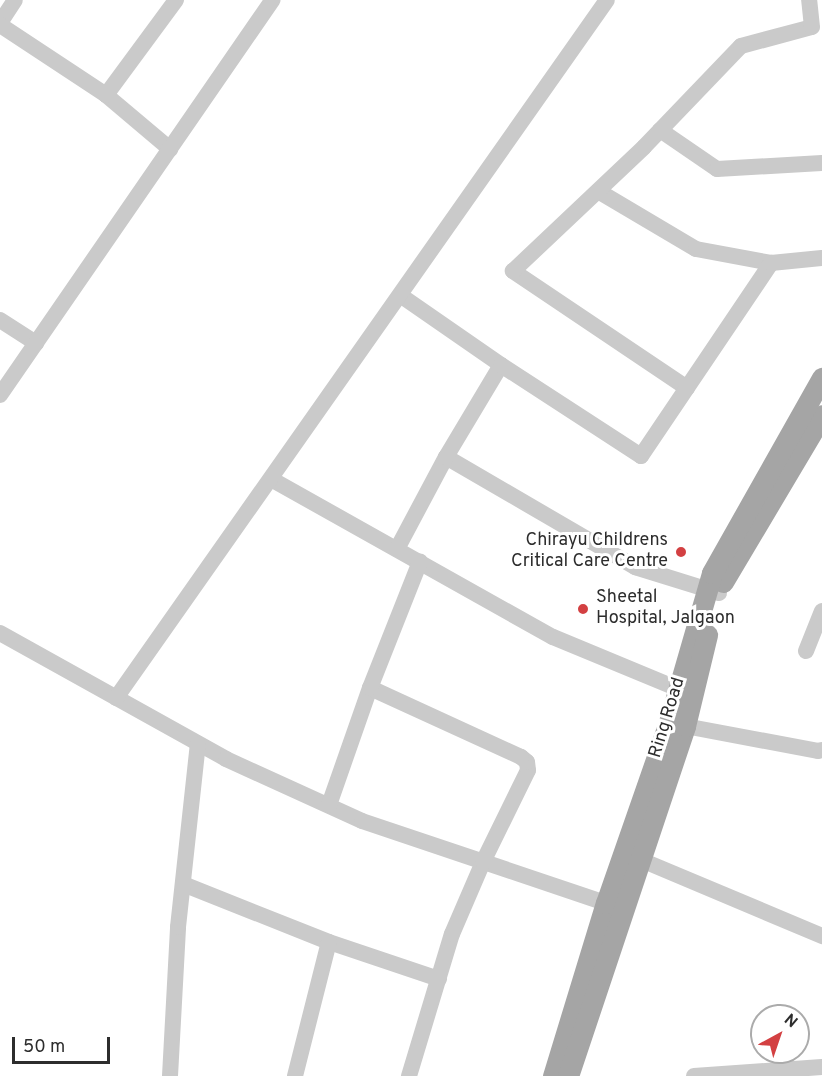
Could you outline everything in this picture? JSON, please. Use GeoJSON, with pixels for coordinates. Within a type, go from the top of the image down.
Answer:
{"type":"FeatureCollection","features":[{"type":"Feature","properties":{"kind":"main road","name":"Ring Road"},"geometry":{"type":"LineString","coordinates":[[553,1076],[614,906],[669,722],[685,692],[712,592],[712,573],[822,378]]}},
{"type":"Feature","properties":{"kind":"main road"},"geometry":{"type":"LineString","coordinates":[[712,592],[724,579],[822,415]]}},
{"type":"Feature","properties":{"kind":"main road"},"geometry":{"type":"LineString","coordinates":[[568,1076],[614,906],[639,859],[685,726],[685,692]]}},
{"type":"Feature","properties":{"kind":"street"},"geometry":{"type":"LineString","coordinates":[[15,0],[0,24],[106,95],[170,149]]}},
{"type":"Feature","properties":{"kind":"street"},"geometry":{"type":"LineString","coordinates":[[106,95],[176,0]]}},
{"type":"Feature","properties":{"kind":"street"},"geometry":{"type":"LineString","coordinates":[[0,395],[273,0]]}},
{"type":"Feature","properties":{"kind":"street"},"geometry":{"type":"LineString","coordinates":[[116,698],[607,0]]}},
{"type":"Feature","properties":{"kind":"street"},"geometry":{"type":"LineString","coordinates":[[687,388],[513,271],[660,130],[741,46],[812,27],[808,0]]}},
{"type":"Feature","properties":{"kind":"street"},"geometry":{"type":"LineString","coordinates":[[660,130],[717,169],[822,163]]}},
{"type":"Feature","properties":{"kind":"street"},"geometry":{"type":"LineString","coordinates":[[598,191],[696,249],[771,264],[822,258]]}},
{"type":"Feature","properties":{"kind":"street"},"geometry":{"type":"LineString","coordinates":[[400,295],[501,365],[641,456],[771,264]]}},
{"type":"Feature","properties":{"kind":"street"},"geometry":{"type":"LineString","coordinates":[[0,320],[36,343]]}},
{"type":"Feature","properties":{"kind":"street"},"geometry":{"type":"LineString","coordinates":[[397,549],[446,457],[501,365]]}},
{"type":"Feature","properties":{"kind":"street"},"geometry":{"type":"LineString","coordinates":[[446,457],[635,567],[712,592]]}},
{"type":"Feature","properties":{"kind":"street"},"geometry":{"type":"LineString","coordinates":[[271,479],[553,637],[685,692]]}},
{"type":"Feature","properties":{"kind":"street"},"geometry":{"type":"LineString","coordinates":[[329,805],[370,688],[420,562]]}},
{"type":"Feature","properties":{"kind":"street"},"geometry":{"type":"LineString","coordinates":[[806,651],[822,611]]}},
{"type":"Feature","properties":{"kind":"street"},"geometry":{"type":"LineString","coordinates":[[0,633],[198,744],[362,821],[614,906]]}},
{"type":"Feature","properties":{"kind":"street"},"geometry":{"type":"LineString","coordinates":[[370,688],[527,762],[528,770],[483,862],[452,934],[409,1076]]}},
{"type":"Feature","properties":{"kind":"street"},"geometry":{"type":"LineString","coordinates":[[685,726],[822,750]]}},
{"type":"Feature","properties":{"kind":"street"},"geometry":{"type":"LineString","coordinates":[[170,1076],[183,884],[198,744]]}},
{"type":"Feature","properties":{"kind":"street"},"geometry":{"type":"LineString","coordinates":[[639,859],[822,936]]}},
{"type":"Feature","properties":{"kind":"street"},"geometry":{"type":"LineString","coordinates":[[183,884],[329,942],[439,979]]}},
{"type":"Feature","properties":{"kind":"street"},"geometry":{"type":"LineString","coordinates":[[295,1076],[329,942]]}},
{"type":"Feature","properties":{"kind":"street"},"geometry":{"type":"LineString","coordinates":[[694,1076],[822,1067]]}},
{"type":"Feature","properties":{"kind":"place","name":"Chirayu Childrens Critical Care Centre"},"geometry":{"type":"Point","coordinates":[681,552]}},
{"type":"Feature","properties":{"kind":"place","name":"Sheetal Hospital, Jalgaon"},"geometry":{"type":"Point","coordinates":[583,609]}}]}
